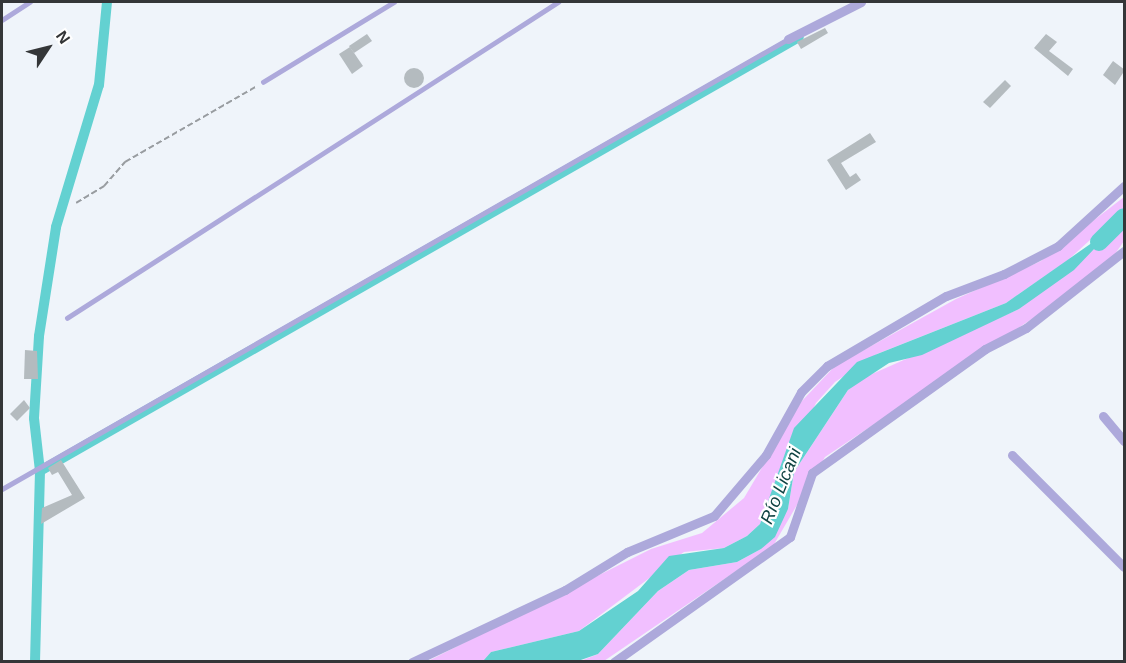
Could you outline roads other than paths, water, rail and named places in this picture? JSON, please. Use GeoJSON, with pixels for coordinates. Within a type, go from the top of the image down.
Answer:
{"type":"FeatureCollection","features":[{"type":"Feature","properties":{"kind":"street"},"geometry":{"type":"LineString","coordinates":[[788,39],[861,2]]}},
{"type":"Feature","properties":{"kind":"street"},"geometry":{"type":"LineString","coordinates":[[412,662],[566,590],[627,552],[714,516],[766,455],[801,392],[840,356],[946,296],[1004,274],[1058,246],[1125,186]]}},
{"type":"Feature","properties":{"kind":"street"},"geometry":{"type":"LineString","coordinates":[[614,662],[790,537],[803,491],[820,467],[985,349],[1026,328],[1125,251]]}},
{"type":"Feature","properties":{"kind":"street"},"geometry":{"type":"LineString","coordinates":[[1103,416],[1125,441]]}},
{"type":"Feature","properties":{"kind":"street"},"geometry":{"type":"LineString","coordinates":[[1012,455],[1125,567]]}},
{"type":"Feature","properties":{"kind":"lane"},"geometry":{"type":"LineString","coordinates":[[2,20],[30,2]]}},
{"type":"Feature","properties":{"kind":"lane"},"geometry":{"type":"LineString","coordinates":[[263,82],[394,2]]}},
{"type":"Feature","properties":{"kind":"lane"},"geometry":{"type":"LineString","coordinates":[[67,318],[558,2]]}},
{"type":"Feature","properties":{"kind":"lane"},"geometry":{"type":"LineString","coordinates":[[2,489],[788,39]]}},
{"type":"Feature","properties":{"kind":"water","name":"Río Licani"},"geometry":{"type":"Polygon","coordinates":[[[1116,226],[1074,270],[1019,309],[922,355],[889,363],[848,390],[794,472],[788,509],[775,537],[761,549],[737,562],[689,570],[658,591],[598,654],[578,661],[483,661],[491,652],[579,631],[638,591],[669,556],[724,548],[747,536],[760,524],[794,428],[857,362],[1006,303],[1116,226]]]}},
{"type":"Feature","properties":{"kind":"waterway"},"geometry":{"type":"LineString","coordinates":[[40,471],[34,418],[39,336],[56,227],[99,85],[107,2]]}},
{"type":"Feature","properties":{"kind":"waterway"},"geometry":{"type":"LineString","coordinates":[[35,662],[40,471],[799,37]]}},
{"type":"Feature","properties":{"kind":"waterway","name":"Río Licani"},"geometry":{"type":"LineString","coordinates":[[1099,242],[1124,217]]}}]}
